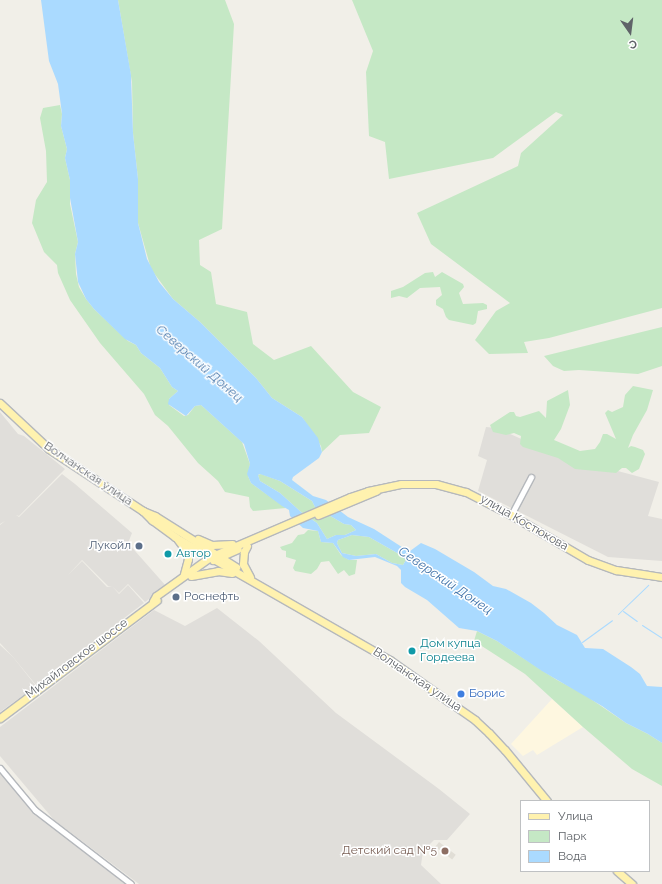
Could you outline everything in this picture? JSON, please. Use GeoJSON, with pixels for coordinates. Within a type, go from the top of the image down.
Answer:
{"type":"FeatureCollection","features":[{"type":"Feature","properties":{"kind":"main road","name":"Волчанская улица"},"geometry":{"type":"LineString","coordinates":[[0,403],[49,450],[143,510],[152,520],[250,577],[264,587]]}},
{"type":"Feature","properties":{"kind":"main road","name":"улица Костюкова"},"geometry":{"type":"LineString","coordinates":[[215,557],[351,499],[370,495],[384,487],[421,483],[451,487],[479,498],[588,560],[616,570],[662,577]]}},
{"type":"Feature","properties":{"kind":"main road"},"geometry":{"type":"LineString","coordinates":[[178,535],[212,545],[227,546],[247,543],[244,552],[243,564],[250,577]]}},
{"type":"Feature","properties":{"kind":"main road"},"geometry":{"type":"LineString","coordinates":[[178,535],[188,559],[183,576]]}},
{"type":"Feature","properties":{"kind":"main road","name":"Волчанская улица"},"geometry":{"type":"LineString","coordinates":[[215,557],[238,574],[264,587],[390,660],[475,720],[505,750],[546,800]]}},
{"type":"Feature","properties":{"kind":"main road","name":"Михайловское шоссе"},"geometry":{"type":"LineString","coordinates":[[0,718],[153,601],[191,576],[215,557]]}},
{"type":"Feature","properties":{"kind":"main road","name":"Михайловское шоссе"},"geometry":{"type":"LineString","coordinates":[[153,601],[156,596],[183,576],[215,557]]}},
{"type":"Feature","properties":{"kind":"main road"},"geometry":{"type":"LineString","coordinates":[[191,576],[218,570],[238,574]]}},
{"type":"Feature","properties":{"kind":"main road"},"geometry":{"type":"LineString","coordinates":[[618,872],[632,884]]}},
{"type":"Feature","properties":{"kind":"street"},"geometry":{"type":"LineString","coordinates":[[511,515],[531,478]]}},
{"type":"Feature","properties":{"kind":"street"},"geometry":{"type":"LineString","coordinates":[[0,768],[35,810],[132,884]]}},
{"type":"Feature","properties":{"kind":"shaded area"},"geometry":{"type":"Polygon","coordinates":[[[0,412],[18,434],[24,436],[65,469],[19,516],[16,515],[19,517],[62,474],[132,533],[128,543],[166,586],[145,602],[128,584],[119,593],[112,586],[119,594],[128,585],[144,603],[36,685],[0,643],[0,525],[5,521],[0,524],[0,412]],[[82,560],[68,575],[82,561],[107,587],[112,586],[108,586],[82,560]]]}},
{"type":"Feature","properties":{"kind":"shaded area"},"geometry":{"type":"Polygon","coordinates":[[[486,427],[497,428],[588,469],[614,470],[659,482],[648,516],[662,519],[662,561],[608,557],[478,491],[487,460],[478,456],[486,427]]]}},
{"type":"Feature","properties":{"kind":"shaded area"},"geometry":{"type":"Polygon","coordinates":[[[217,608],[259,641],[336,713],[439,789],[470,814],[447,840],[434,840],[423,851],[421,865],[441,884],[139,884],[54,820],[0,756],[0,727],[154,610],[185,626],[217,608]]]}},
{"type":"Feature","properties":{"kind":"shaded area"},"geometry":{"type":"Polygon","coordinates":[[[0,645],[13,657],[36,686],[0,712],[0,645]]]}},
{"type":"Feature","properties":{"kind":"shaded area"},"geometry":{"type":"Polygon","coordinates":[[[552,699],[583,727],[537,755],[533,750],[523,756],[511,744],[552,699]]]}},
{"type":"Feature","properties":{"kind":"shaded area"},"geometry":{"type":"Polygon","coordinates":[[[0,773],[31,810],[125,884],[0,884],[0,773]]]}},
{"type":"Feature","properties":{"kind":"shaded area","name":"Детский сад №5"},"geometry":{"type":"Polygon","coordinates":[[[439,842],[456,855],[452,859],[435,847],[439,842]]]}},
{"type":"Feature","properties":{"kind":"green space"},"geometry":{"type":"Polygon","coordinates":[[[118,0],[225,0],[234,24],[222,229],[199,240],[200,265],[211,272],[216,304],[247,312],[253,344],[274,360],[311,346],[353,392],[381,407],[369,433],[340,435],[322,452],[321,446],[302,417],[272,398],[256,378],[200,322],[173,299],[151,269],[138,223],[138,179],[133,133],[132,82],[118,0]]]}},
{"type":"Feature","properties":{"kind":"green space"},"geometry":{"type":"Polygon","coordinates":[[[352,0],[662,0],[662,308],[549,338],[524,342],[528,353],[489,354],[475,340],[496,311],[510,303],[431,244],[417,213],[518,166],[521,153],[563,115],[556,112],[493,158],[389,179],[385,142],[369,136],[366,72],[373,51],[352,0]]]}},
{"type":"Feature","properties":{"kind":"green space"},"geometry":{"type":"Polygon","coordinates":[[[60,105],[62,114],[61,126],[67,149],[65,158],[70,180],[70,204],[78,242],[75,254],[76,274],[79,287],[94,309],[128,341],[136,345],[141,353],[160,368],[172,387],[178,391],[169,399],[169,405],[184,416],[188,415],[195,406],[201,405],[242,442],[250,464],[248,476],[251,483],[286,508],[253,511],[250,507],[249,497],[225,492],[218,481],[198,463],[168,426],[155,415],[144,394],[100,343],[70,300],[58,273],[57,265],[44,252],[32,223],[36,200],[47,182],[46,151],[40,118],[43,108],[60,105]]]}},
{"type":"Feature","properties":{"kind":"green space"},"geometry":{"type":"Polygon","coordinates":[[[433,272],[435,277],[442,272],[463,284],[464,287],[459,293],[463,304],[483,303],[487,305],[487,309],[478,311],[476,323],[473,325],[449,320],[446,317],[443,309],[436,305],[436,300],[442,295],[440,287],[420,288],[407,298],[399,296],[391,298],[391,291],[403,287],[425,273],[433,272]]]}},
{"type":"Feature","properties":{"kind":"green space"},"geometry":{"type":"Polygon","coordinates":[[[662,327],[662,366],[638,374],[579,370],[564,371],[553,366],[544,356],[662,327]]]}},
{"type":"Feature","properties":{"kind":"green space"},"geometry":{"type":"Polygon","coordinates":[[[633,386],[653,390],[647,410],[633,435],[628,448],[631,446],[635,447],[643,450],[645,454],[639,469],[632,473],[626,468],[622,468],[616,473],[575,469],[558,458],[523,447],[520,444],[521,436],[514,433],[506,435],[493,432],[490,425],[510,412],[514,412],[516,416],[520,417],[539,411],[546,418],[547,401],[568,390],[570,405],[561,429],[554,440],[580,451],[595,449],[603,434],[607,434],[616,439],[605,413],[608,410],[612,412],[623,407],[625,395],[633,386]]]}},
{"type":"Feature","properties":{"kind":"green space"},"geometry":{"type":"Polygon","coordinates":[[[261,474],[280,481],[312,501],[315,507],[344,524],[351,525],[356,530],[345,535],[336,535],[327,539],[317,523],[301,512],[280,493],[260,481],[258,475],[261,474]]]}},
{"type":"Feature","properties":{"kind":"green space"},"geometry":{"type":"Polygon","coordinates":[[[308,530],[318,531],[321,542],[333,543],[341,555],[349,560],[357,560],[355,574],[349,576],[344,570],[338,574],[329,561],[321,562],[317,569],[311,574],[295,571],[293,568],[296,560],[286,557],[286,551],[282,550],[280,547],[292,543],[298,535],[304,534],[308,530]]]}},
{"type":"Feature","properties":{"kind":"green space"},"geometry":{"type":"Polygon","coordinates":[[[352,535],[369,537],[399,554],[406,560],[403,565],[392,563],[376,554],[356,556],[342,553],[337,543],[338,540],[352,535]]]}},
{"type":"Feature","properties":{"kind":"green space"},"geometry":{"type":"Polygon","coordinates":[[[477,631],[497,641],[557,680],[582,693],[626,723],[662,743],[662,786],[632,769],[525,674],[474,641],[477,631]]]}},
{"type":"Feature","properties":{"kind":"water","name":"Северский Донец"},"geometry":{"type":"Polygon","coordinates":[[[41,0],[118,0],[131,75],[133,133],[138,179],[138,223],[147,259],[159,282],[173,299],[200,322],[256,378],[272,398],[302,417],[318,438],[322,452],[319,458],[293,477],[292,480],[313,496],[326,500],[348,517],[374,529],[408,551],[421,543],[435,549],[474,572],[493,586],[506,589],[531,603],[557,625],[577,635],[585,648],[603,649],[631,667],[640,674],[647,686],[662,687],[662,743],[626,723],[602,706],[542,671],[497,641],[477,631],[459,628],[427,600],[401,583],[401,570],[397,566],[375,557],[349,560],[343,557],[333,543],[321,542],[318,531],[303,528],[290,516],[289,510],[251,483],[247,474],[250,464],[244,444],[201,405],[195,406],[186,416],[168,404],[169,399],[178,391],[172,387],[160,368],[141,353],[136,345],[125,339],[94,309],[86,299],[78,282],[75,254],[78,242],[70,198],[70,180],[65,158],[67,149],[61,126],[62,114],[58,84],[49,61],[41,0]],[[260,474],[258,475],[260,481],[280,493],[301,512],[317,523],[327,539],[336,535],[345,535],[356,530],[351,525],[344,524],[315,507],[312,501],[280,481],[260,474]],[[352,535],[338,540],[337,543],[342,553],[356,556],[376,554],[392,563],[403,565],[406,560],[399,554],[369,537],[352,535]]]}},
{"type":"Feature","properties":{"kind":"waterway"},"geometry":{"type":"LineString","coordinates":[[618,614],[648,585]]}},
{"type":"Feature","properties":{"kind":"waterway"},"geometry":{"type":"LineString","coordinates":[[623,611],[637,621]]}},
{"type":"Feature","properties":{"kind":"waterway"},"geometry":{"type":"LineString","coordinates":[[582,642],[612,620]]}},
{"type":"Feature","properties":{"kind":"waterway"},"geometry":{"type":"LineString","coordinates":[[642,625],[662,638]]}},
{"type":"Feature","properties":{"kind":"place","name":"Лукойл"},"geometry":{"type":"Point","coordinates":[139,546]}},
{"type":"Feature","properties":{"kind":"place","name":"Автор"},"geometry":{"type":"Point","coordinates":[168,554]}},
{"type":"Feature","properties":{"kind":"place","name":"Роснефть"},"geometry":{"type":"Point","coordinates":[176,597]}},
{"type":"Feature","properties":{"kind":"place","name":"Дом купца Гордеева"},"geometry":{"type":"Point","coordinates":[412,651]}},
{"type":"Feature","properties":{"kind":"place","name":"Борис"},"geometry":{"type":"Point","coordinates":[461,694]}},
{"type":"Feature","properties":{"kind":"place","name":"Детский сад №5"},"geometry":{"type":"Point","coordinates":[445,851]}}]}
